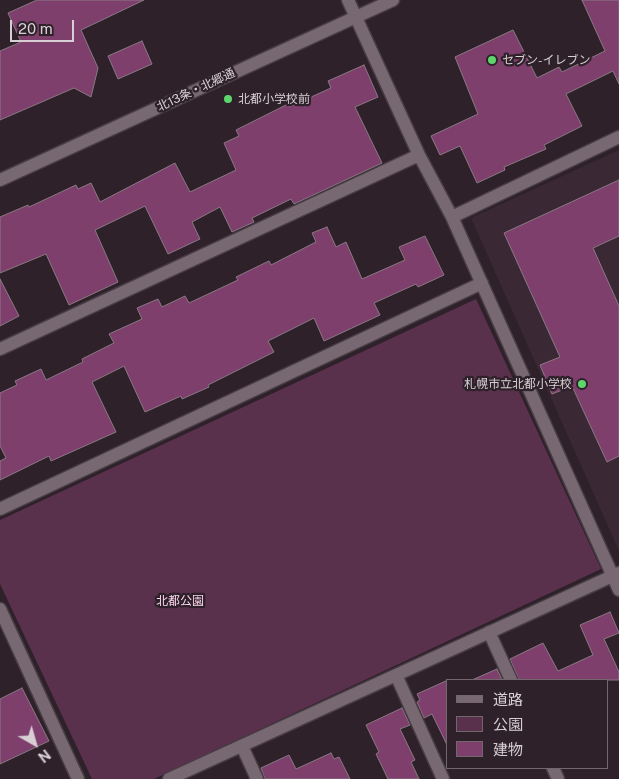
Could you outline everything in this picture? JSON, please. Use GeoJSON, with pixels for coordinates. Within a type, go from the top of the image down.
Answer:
{"type":"FeatureCollection","features":[{"type":"Feature","properties":{"kind":"street"},"geometry":{"type":"LineString","coordinates":[[348,0],[419,155],[452,217],[616,574],[619,590]]}},
{"type":"Feature","properties":{"kind":"street","name":"北13条・北郷通"},"geometry":{"type":"LineString","coordinates":[[0,180],[393,0]]}},
{"type":"Feature","properties":{"kind":"street"},"geometry":{"type":"LineString","coordinates":[[452,217],[619,137]]}},
{"type":"Feature","properties":{"kind":"street"},"geometry":{"type":"LineString","coordinates":[[0,349],[419,155]]}},
{"type":"Feature","properties":{"kind":"street"},"geometry":{"type":"LineString","coordinates":[[0,509],[482,283]]}},
{"type":"Feature","properties":{"kind":"street"},"geometry":{"type":"LineString","coordinates":[[169,779],[616,574]]}},
{"type":"Feature","properties":{"kind":"street"},"geometry":{"type":"LineString","coordinates":[[0,609],[78,779]]}},
{"type":"Feature","properties":{"kind":"street"},"geometry":{"type":"LineString","coordinates":[[489,632],[511,679]]}},
{"type":"Feature","properties":{"kind":"street"},"geometry":{"type":"LineString","coordinates":[[396,676],[443,779]]}},
{"type":"Feature","properties":{"kind":"street"},"geometry":{"type":"LineString","coordinates":[[242,746],[257,779]]}},
{"type":"Feature","properties":{"kind":"shaded area","name":"札幌市立北都小学校"},"geometry":{"type":"Polygon","coordinates":[[[619,150],[619,551],[471,218],[619,150]]]}},
{"type":"Feature","properties":{"kind":"green space","name":"北都公園"},"geometry":{"type":"Polygon","coordinates":[[[476,299],[601,569],[154,779],[92,779],[0,584],[0,520],[476,299]]]}},
{"type":"Feature","properties":{"kind":"building"},"geometry":{"type":"Polygon","coordinates":[[[37,0],[144,0],[81,30],[98,68],[91,97],[74,88],[0,120],[0,51],[21,42],[8,13],[37,0]]]}},
{"type":"Feature","properties":{"kind":"building"},"geometry":{"type":"Polygon","coordinates":[[[582,0],[619,0],[619,84],[613,71],[566,94],[582,126],[544,145],[546,149],[504,167],[505,170],[477,183],[460,146],[440,155],[431,136],[478,114],[455,57],[513,30],[537,78],[559,67],[562,72],[605,51],[582,0]]]}},
{"type":"Feature","properties":{"kind":"building"},"geometry":{"type":"Polygon","coordinates":[[[142,41],[152,64],[118,79],[108,56],[142,41]]]}},
{"type":"Feature","properties":{"kind":"building"},"geometry":{"type":"Polygon","coordinates":[[[364,65],[378,97],[355,107],[382,163],[294,204],[291,199],[252,218],[254,222],[232,232],[220,207],[192,222],[200,239],[168,254],[145,206],[95,230],[118,282],[69,305],[46,254],[0,273],[0,217],[28,205],[29,207],[76,185],[78,189],[91,183],[100,202],[175,163],[190,192],[236,170],[224,143],[239,136],[236,130],[288,104],[289,107],[331,88],[328,81],[364,65]]]}},
{"type":"Feature","properties":{"kind":"building"},"geometry":{"type":"Polygon","coordinates":[[[619,180],[619,236],[593,248],[619,306],[619,456],[607,462],[572,386],[552,394],[540,365],[560,357],[504,233],[619,180]]]}},
{"type":"Feature","properties":{"kind":"building"},"geometry":{"type":"Polygon","coordinates":[[[327,227],[336,247],[346,242],[362,279],[405,260],[399,247],[425,236],[444,275],[418,287],[416,284],[374,303],[380,315],[324,341],[314,318],[268,341],[274,352],[208,385],[209,387],[182,399],[181,396],[145,412],[124,366],[92,382],[116,432],[51,461],[49,456],[0,480],[0,461],[6,458],[0,446],[0,393],[17,385],[15,381],[41,369],[46,380],[83,362],[82,359],[114,343],[109,334],[142,319],[137,308],[158,299],[162,307],[185,296],[189,303],[238,280],[236,277],[269,261],[271,265],[316,242],[312,233],[327,227]]]}},
{"type":"Feature","properties":{"kind":"building"},"geometry":{"type":"Polygon","coordinates":[[[0,279],[19,316],[0,326],[0,279]]]}},
{"type":"Feature","properties":{"kind":"building"},"geometry":{"type":"Polygon","coordinates":[[[610,612],[619,633],[604,639],[619,672],[619,680],[519,679],[510,659],[543,643],[558,671],[593,655],[580,625],[610,612]]]}},
{"type":"Feature","properties":{"kind":"building"},"geometry":{"type":"Polygon","coordinates":[[[497,669],[502,679],[474,679],[497,669]]]}},
{"type":"Feature","properties":{"kind":"building"},"geometry":{"type":"Polygon","coordinates":[[[446,681],[446,743],[432,714],[424,718],[417,702],[420,700],[417,694],[446,681]]]}},
{"type":"Feature","properties":{"kind":"building"},"geometry":{"type":"Polygon","coordinates":[[[22,688],[49,741],[0,764],[0,699],[22,688]]]}},
{"type":"Feature","properties":{"kind":"building"},"geometry":{"type":"Polygon","coordinates":[[[402,708],[410,725],[400,729],[415,760],[411,762],[419,779],[388,779],[376,754],[379,752],[366,725],[402,708]]]}},
{"type":"Feature","properties":{"kind":"building"},"geometry":{"type":"Polygon","coordinates":[[[331,753],[334,759],[339,757],[350,779],[265,779],[261,768],[289,755],[296,769],[331,753]]]}},
{"type":"Feature","properties":{"kind":"place","name":"セブン-イレブン"},"geometry":{"type":"Point","coordinates":[492,60]}},
{"type":"Feature","properties":{"kind":"place","name":"北都小学校前"},"geometry":{"type":"Point","coordinates":[228,99]}},
{"type":"Feature","properties":{"kind":"place","name":"札幌市立北都小学校"},"geometry":{"type":"Point","coordinates":[582,384]}}]}
